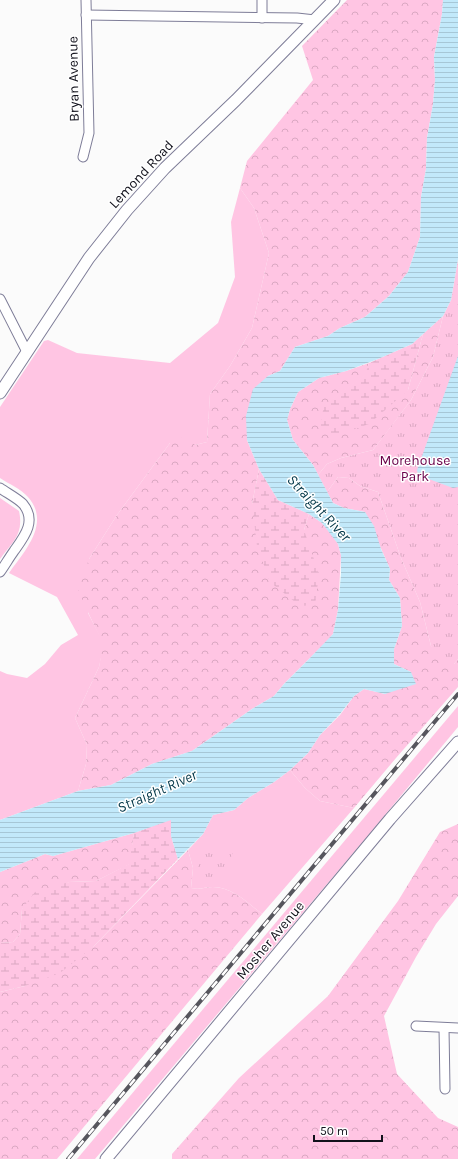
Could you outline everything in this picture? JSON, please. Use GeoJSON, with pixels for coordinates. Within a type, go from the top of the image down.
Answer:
{"type":"FeatureCollection","features":[{"type":"Feature","properties":{"kind":"street","name":"Bryan Avenue"},"geometry":{"type":"LineString","coordinates":[[83,157],[88,133],[86,0]]}},
{"type":"Feature","properties":{"kind":"street"},"geometry":{"type":"LineString","coordinates":[[262,0],[262,18]]}},
{"type":"Feature","properties":{"kind":"street","name":"Lemond Road"},"geometry":{"type":"LineString","coordinates":[[0,393],[89,258],[144,190],[236,100],[334,0]]}},
{"type":"Feature","properties":{"kind":"street"},"geometry":{"type":"LineString","coordinates":[[86,15],[297,18],[315,20]]}},
{"type":"Feature","properties":{"kind":"street"},"geometry":{"type":"LineString","coordinates":[[0,299],[27,352]]}},
{"type":"Feature","properties":{"kind":"street"},"geometry":{"type":"LineString","coordinates":[[0,488],[22,503],[29,516],[29,523],[25,534],[0,572]]}},
{"type":"Feature","properties":{"kind":"street","name":"Mosher Avenue"},"geometry":{"type":"LineString","coordinates":[[106,1159],[390,819],[458,742]]}},
{"type":"Feature","properties":{"kind":"street"},"geometry":{"type":"LineString","coordinates":[[416,1026],[458,1028]]}},
{"type":"Feature","properties":{"kind":"street"},"geometry":{"type":"LineString","coordinates":[[444,1028],[445,1089]]}},
{"type":"Feature","properties":{"kind":"green space"},"geometry":{"type":"Polygon","coordinates":[[[347,0],[443,0],[434,57],[435,80],[433,104],[427,138],[426,169],[421,197],[420,237],[408,272],[389,296],[365,317],[340,328],[328,336],[295,347],[280,371],[268,376],[247,440],[259,469],[252,504],[304,530],[309,514],[322,523],[338,544],[341,555],[338,610],[333,634],[274,696],[252,709],[192,751],[152,764],[111,785],[78,791],[86,764],[87,745],[75,718],[99,667],[103,644],[78,591],[89,559],[117,515],[170,443],[179,437],[190,441],[195,445],[207,442],[210,394],[230,366],[252,328],[269,253],[254,208],[240,188],[247,161],[313,80],[302,46],[347,0]]]}},
{"type":"Feature","properties":{"kind":"green space"},"geometry":{"type":"Polygon","coordinates":[[[240,188],[254,208],[269,253],[252,328],[230,366],[210,394],[207,442],[195,445],[170,443],[117,515],[89,559],[88,613],[104,644],[99,667],[75,718],[87,745],[86,764],[78,791],[0,820],[0,671],[27,678],[45,664],[61,645],[78,635],[57,597],[9,573],[22,556],[33,536],[37,517],[34,507],[28,497],[0,478],[0,407],[44,341],[48,340],[77,353],[170,363],[218,323],[235,277],[231,222],[240,188]]]}},
{"type":"Feature","properties":{"kind":"green space","name":"Morehouse Park"},"geometry":{"type":"Polygon","coordinates":[[[458,259],[458,659],[454,664],[442,665],[431,646],[420,602],[401,558],[378,492],[360,486],[349,478],[338,477],[327,492],[318,475],[327,464],[341,458],[373,450],[411,400],[433,357],[443,316],[451,300],[458,259]]]}},
{"type":"Feature","properties":{"kind":"green space"},"geometry":{"type":"Polygon","coordinates":[[[443,316],[433,357],[411,400],[373,450],[341,458],[327,464],[318,475],[313,465],[293,440],[287,420],[290,409],[298,392],[319,378],[369,363],[366,375],[325,405],[408,390],[423,334],[443,316]]]}},
{"type":"Feature","properties":{"kind":"green space"},"geometry":{"type":"Polygon","coordinates":[[[423,334],[408,390],[369,424],[335,436],[320,427],[324,405],[365,375],[369,363],[412,344],[423,334]]]}},
{"type":"Feature","properties":{"kind":"green space"},"geometry":{"type":"Polygon","coordinates":[[[259,469],[278,500],[309,514],[304,530],[319,574],[315,605],[300,606],[270,582],[257,546],[252,504],[259,469]]]}},
{"type":"Feature","properties":{"kind":"green space"},"geometry":{"type":"Polygon","coordinates":[[[338,477],[349,478],[360,486],[378,492],[401,558],[420,602],[431,646],[454,664],[458,659],[458,687],[354,808],[320,801],[305,788],[290,770],[308,753],[320,735],[340,715],[354,696],[364,689],[385,694],[411,672],[394,664],[394,649],[402,626],[400,598],[389,580],[390,569],[365,512],[344,508],[333,503],[327,492],[338,477]]]}},
{"type":"Feature","properties":{"kind":"green space"},"geometry":{"type":"Polygon","coordinates":[[[0,498],[19,511],[20,526],[19,532],[13,542],[0,559],[0,498]]]}},
{"type":"Feature","properties":{"kind":"green space"},"geometry":{"type":"Polygon","coordinates":[[[458,706],[458,727],[365,839],[95,1159],[77,1159],[458,706]]]}},
{"type":"Feature","properties":{"kind":"green space"},"geometry":{"type":"Polygon","coordinates":[[[290,770],[305,788],[320,801],[354,808],[262,914],[239,896],[227,890],[213,887],[197,889],[191,888],[193,868],[188,850],[203,834],[213,815],[234,810],[248,798],[290,770]]]}},
{"type":"Feature","properties":{"kind":"green space"},"geometry":{"type":"Polygon","coordinates":[[[171,819],[171,836],[178,859],[94,946],[60,973],[25,986],[0,992],[0,943],[13,942],[20,934],[22,909],[35,892],[69,882],[96,881],[129,864],[134,833],[171,819]]]}},
{"type":"Feature","properties":{"kind":"green space"},"geometry":{"type":"Polygon","coordinates":[[[458,824],[458,896],[436,924],[384,1016],[397,1074],[438,1118],[458,1127],[458,1159],[172,1159],[172,1154],[239,1078],[328,996],[398,901],[440,832],[458,824]]]}},
{"type":"Feature","properties":{"kind":"green space"},"geometry":{"type":"Polygon","coordinates":[[[134,833],[130,864],[96,881],[69,882],[22,909],[20,934],[13,942],[0,943],[0,872],[45,854],[53,856],[134,833]]]}},
{"type":"Feature","properties":{"kind":"green space"},"geometry":{"type":"Polygon","coordinates":[[[237,843],[227,865],[219,875],[205,880],[196,880],[198,872],[198,850],[208,852],[218,851],[237,843]]]}},
{"type":"Feature","properties":{"kind":"green space"},"geometry":{"type":"Polygon","coordinates":[[[188,850],[193,868],[191,888],[198,889],[213,887],[227,890],[239,896],[262,914],[57,1159],[0,1159],[0,992],[25,986],[94,946],[188,850]]]}},
{"type":"Feature","properties":{"kind":"water","name":"Straight River"},"geometry":{"type":"Polygon","coordinates":[[[443,0],[458,0],[458,259],[451,300],[443,316],[412,344],[346,371],[319,378],[298,392],[290,409],[287,420],[293,440],[313,465],[333,503],[344,508],[365,512],[374,526],[381,549],[390,569],[389,580],[400,598],[402,626],[394,649],[394,664],[411,672],[416,684],[385,694],[364,689],[354,696],[340,714],[320,735],[308,753],[290,770],[248,798],[234,810],[213,815],[203,834],[178,859],[171,836],[171,820],[134,833],[53,856],[45,854],[0,872],[0,820],[78,791],[111,785],[152,764],[192,751],[252,709],[274,696],[333,634],[338,610],[341,574],[341,555],[338,544],[322,523],[309,514],[278,500],[259,469],[247,440],[246,416],[253,389],[268,376],[280,371],[295,347],[328,336],[340,328],[365,317],[389,296],[408,272],[420,237],[421,197],[426,169],[427,138],[433,104],[435,80],[434,57],[443,0]]]}},
{"type":"Feature","properties":{"kind":"water"},"geometry":{"type":"Polygon","coordinates":[[[458,356],[458,487],[453,488],[418,475],[417,470],[458,356]]]}},
{"type":"Feature","properties":{"kind":"railway"},"geometry":{"type":"LineString","coordinates":[[68,1159],[458,694]]}}]}
